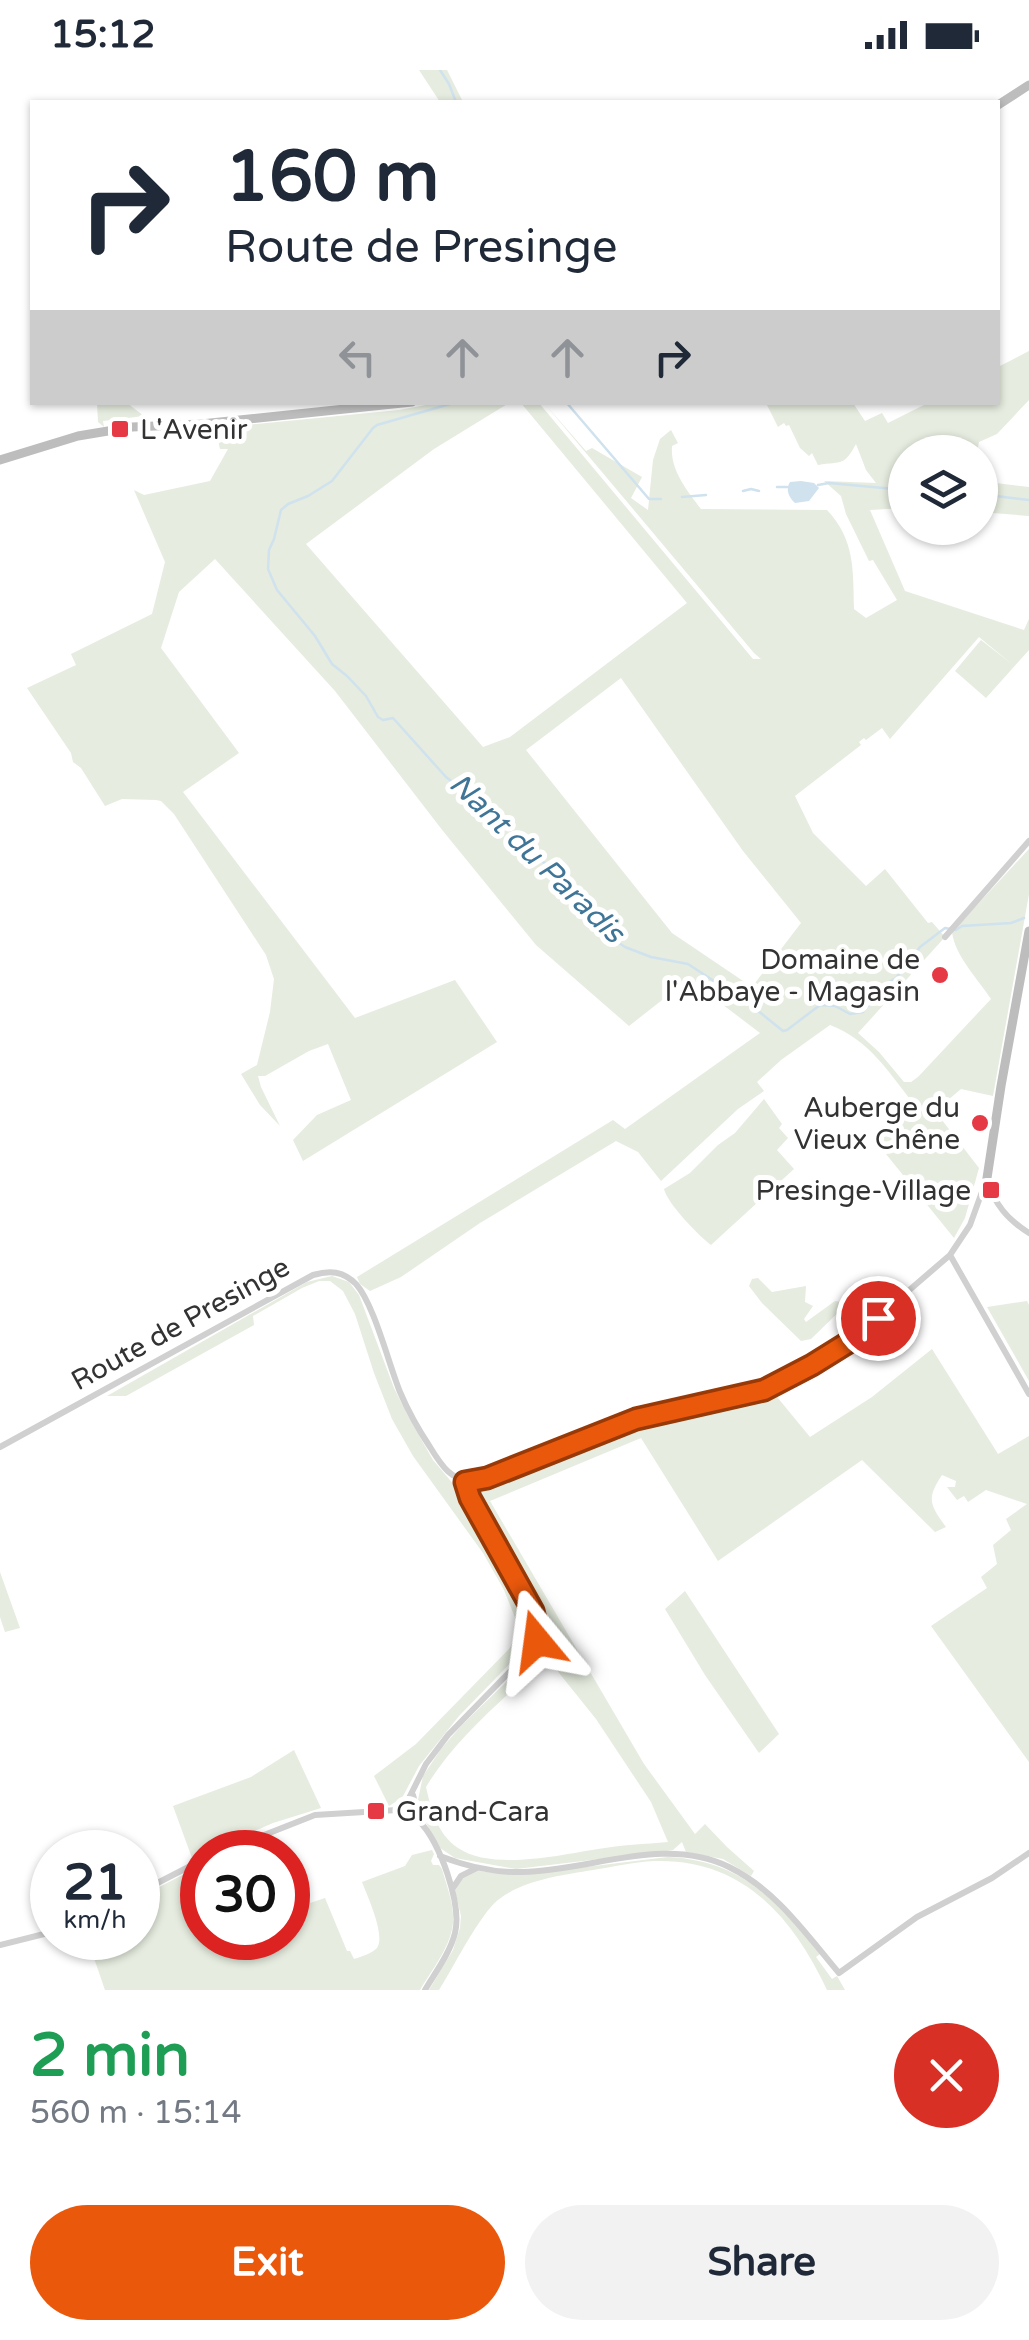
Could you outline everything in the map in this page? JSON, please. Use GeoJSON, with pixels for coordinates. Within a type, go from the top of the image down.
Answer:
{"type":"FeatureCollection","features":[{"type":"Feature","properties":{"kind":"main road"},"geometry":{"type":"LineString","coordinates":[[1000,104],[1029,86]]}},
{"type":"Feature","properties":{"kind":"main road"},"geometry":{"type":"LineString","coordinates":[[0,460],[50,443],[145,426],[383,405]]}},
{"type":"Feature","properties":{"kind":"main road"},"geometry":{"type":"LineString","coordinates":[[987,1178],[1029,931]]}},
{"type":"Feature","properties":{"kind":"street"},"geometry":{"type":"LineString","coordinates":[[950,932],[1029,841]]}},
{"type":"Feature","properties":{"kind":"street"},"geometry":{"type":"LineString","coordinates":[[987,1178],[1008,1218],[1029,1234]]}},
{"type":"Feature","properties":{"kind":"street"},"geometry":{"type":"LineString","coordinates":[[396,1810],[413,1794],[426,1764],[448,1735],[526,1656],[538,1636],[533,1611],[470,1498],[465,1482],[487,1478],[636,1419],[764,1390],[812,1365],[849,1342],[950,1255],[970,1226],[987,1178]]}},
{"type":"Feature","properties":{"kind":"street"},"geometry":{"type":"LineString","coordinates":[[950,1255],[1029,1394]]}},
{"type":"Feature","properties":{"kind":"street","name":"Route de Presinge"},"geometry":{"type":"LineString","coordinates":[[0,1447],[314,1275],[331,1272],[345,1276],[360,1290],[417,1426],[444,1468],[465,1482]]}},
{"type":"Feature","properties":{"kind":"street"},"geometry":{"type":"LineString","coordinates":[[413,1794],[420,1821],[440,1856],[452,1889],[457,1920],[455,1936],[425,1990]]}},
{"type":"Feature","properties":{"kind":"street"},"geometry":{"type":"LineString","coordinates":[[276,1830],[314,1815],[396,1810],[420,1821]]}},
{"type":"Feature","properties":{"kind":"street"},"geometry":{"type":"LineString","coordinates":[[440,1856],[480,1867],[528,1872],[664,1854],[712,1860],[776,1899],[839,1973],[917,1918],[1004,1871],[1029,1852]]}},
{"type":"Feature","properties":{"kind":"street"},"geometry":{"type":"LineString","coordinates":[[452,1889],[461,1876],[480,1867]]}},
{"type":"Feature","properties":{"kind":"street"},"geometry":{"type":"LineString","coordinates":[[0,1945],[30,1938]]}},
{"type":"Feature","properties":{"kind":"shaded area"},"geometry":{"type":"Polygon","coordinates":[[[419,70],[447,70],[462,100],[439,100],[419,70]]]}},
{"type":"Feature","properties":{"kind":"shaded area"},"geometry":{"type":"Polygon","coordinates":[[[1029,351],[1029,400],[997,434],[888,435],[888,509],[870,510],[905,591],[1024,630],[1029,619],[1029,650],[986,698],[955,671],[981,640],[1013,665],[979,637],[890,739],[882,728],[864,738],[859,742],[861,745],[795,796],[813,833],[866,886],[885,869],[928,923],[932,922],[945,937],[858,1033],[904,1082],[918,1077],[991,999],[962,958],[952,932],[1029,849],[1029,894],[993,1096],[961,1089],[935,1111],[979,1168],[965,1218],[954,1238],[873,1138],[913,1103],[867,1048],[830,1025],[757,1082],[764,1091],[738,1109],[661,1181],[638,1152],[616,1141],[480,1223],[401,1277],[370,1291],[357,1277],[613,1120],[625,1129],[760,1033],[689,979],[629,1026],[536,945],[335,691],[215,559],[179,592],[161,648],[239,753],[183,792],[355,1018],[455,980],[497,1042],[303,1161],[293,1140],[317,1115],[351,1100],[328,1044],[258,1076],[280,1126],[260,1105],[241,1074],[257,1065],[270,1012],[274,979],[266,955],[174,814],[156,800],[122,799],[105,806],[27,688],[76,665],[71,654],[152,614],[165,562],[134,490],[144,495],[210,481],[228,449],[220,449],[215,428],[426,405],[506,405],[434,449],[306,544],[483,747],[510,737],[687,603],[523,405],[541,405],[753,659],[761,659],[546,405],[586,451],[592,448],[642,477],[631,498],[648,510],[653,460],[660,439],[671,430],[678,443],[672,446],[677,471],[701,509],[827,510],[848,544],[854,609],[866,618],[897,600],[873,560],[869,561],[841,496],[824,481],[876,483],[856,444],[842,461],[818,465],[812,453],[809,456],[800,448],[789,425],[778,427],[767,405],[854,405],[865,421],[882,413],[888,423],[924,405],[1000,405],[1000,366],[1029,351]],[[621,678],[526,750],[672,933],[752,987],[801,923],[743,851],[621,678]]]}},
{"type":"Feature","properties":{"kind":"shaded area"},"geometry":{"type":"Polygon","coordinates":[[[97,405],[130,405],[144,416],[103,421],[104,427],[98,422],[97,405]]]}},
{"type":"Feature","properties":{"kind":"shaded area"},"geometry":{"type":"Polygon","coordinates":[[[998,483],[1029,487],[1029,516],[998,513],[998,483]]]}},
{"type":"Feature","properties":{"kind":"shaded area"},"geometry":{"type":"Polygon","coordinates":[[[764,1099],[788,1138],[777,1150],[794,1169],[711,1245],[677,1210],[664,1189],[690,1173],[735,1133],[764,1099]]]}},
{"type":"Feature","properties":{"kind":"shaded area"},"geometry":{"type":"Polygon","coordinates":[[[332,1276],[349,1282],[359,1295],[409,1418],[433,1460],[465,1498],[521,1597],[532,1626],[529,1644],[459,1716],[419,1766],[402,1798],[389,1806],[374,1776],[416,1744],[509,1649],[516,1637],[516,1620],[483,1553],[413,1456],[392,1419],[343,1291],[330,1281],[302,1288],[253,1316],[254,1325],[126,1396],[107,1396],[307,1282],[332,1276]]]}},
{"type":"Feature","properties":{"kind":"shaded area"},"geometry":{"type":"Polygon","coordinates":[[[758,1278],[772,1292],[806,1286],[805,1302],[813,1306],[804,1319],[806,1322],[835,1301],[848,1303],[811,1339],[801,1341],[749,1286],[752,1279],[758,1278]]]}},
{"type":"Feature","properties":{"kind":"shaded area"},"geometry":{"type":"Polygon","coordinates":[[[1027,1301],[1029,1305],[1029,1381],[987,1307],[1027,1301]]]}},
{"type":"Feature","properties":{"kind":"shaded area"},"geometry":{"type":"Polygon","coordinates":[[[932,1349],[998,1454],[1029,1436],[1029,1762],[931,1626],[987,1588],[981,1577],[997,1564],[993,1545],[1011,1530],[1006,1519],[1027,1504],[986,1490],[968,1502],[964,1496],[957,1500],[947,1487],[955,1487],[956,1481],[942,1475],[932,1502],[946,1527],[935,1532],[862,1460],[718,1561],[641,1438],[490,1501],[644,1764],[695,1834],[705,1824],[754,1871],[751,1876],[723,1859],[686,1852],[682,1842],[667,1851],[516,1869],[455,1858],[440,1848],[418,1800],[423,1776],[461,1726],[535,1654],[545,1638],[525,1587],[480,1509],[480,1487],[526,1464],[632,1424],[773,1392],[810,1437],[872,1397],[932,1349]],[[547,1658],[466,1735],[426,1787],[445,1836],[472,1855],[507,1860],[668,1842],[651,1802],[596,1719],[547,1658]]]}},
{"type":"Feature","properties":{"kind":"shaded area"},"geometry":{"type":"Polygon","coordinates":[[[0,1572],[20,1628],[5,1632],[0,1617],[0,1572]]]}},
{"type":"Feature","properties":{"kind":"shaded area"},"geometry":{"type":"Polygon","coordinates":[[[685,1591],[779,1734],[759,1753],[665,1609],[685,1591]]]}},
{"type":"Feature","properties":{"kind":"shaded area"},"geometry":{"type":"Polygon","coordinates":[[[294,1750],[321,1808],[257,1830],[182,1830],[173,1806],[251,1777],[294,1750]]]}},
{"type":"Feature","properties":{"kind":"shaded area"},"geometry":{"type":"Polygon","coordinates":[[[432,1850],[431,1861],[442,1869],[453,1910],[450,1936],[420,1990],[105,1990],[95,1960],[160,1960],[160,1887],[180,1876],[180,1960],[310,1960],[310,1903],[325,1898],[354,1959],[373,1952],[379,1942],[375,1915],[362,1882],[405,1866],[412,1855],[432,1850]]]}},
{"type":"Feature","properties":{"kind":"shaded area"},"geometry":{"type":"Polygon","coordinates":[[[668,1857],[717,1866],[755,1887],[804,1934],[820,1954],[816,1957],[832,1979],[837,1976],[845,1990],[827,1990],[798,1938],[760,1897],[738,1881],[713,1869],[654,1861],[556,1876],[508,1893],[483,1917],[439,1990],[429,1990],[453,1950],[460,1928],[455,1891],[462,1879],[478,1871],[520,1875],[668,1857]]]}},
{"type":"Feature","properties":{"kind":"water"},"geometry":{"type":"Polygon","coordinates":[[[801,481],[819,488],[809,501],[795,503],[788,493],[789,485],[801,481]]]}},
{"type":"Feature","properties":{"kind":"waterway","name":"Nant du Paradis"},"geometry":{"type":"LineString","coordinates":[[440,70],[455,100]]}},
{"type":"Feature","properties":{"kind":"waterway","name":"Nant du Paradis"},"geometry":{"type":"LineString","coordinates":[[447,405],[377,425],[332,481],[281,510],[269,550],[268,569],[277,590],[315,636],[332,664],[366,696],[378,717],[393,718],[446,777],[491,812],[558,876],[613,939],[651,957],[688,964],[783,1031],[820,1005],[835,1006],[850,1014],[863,1012],[920,947],[945,928],[956,930],[1024,918]]}},
{"type":"Feature","properties":{"kind":"waterway"},"geometry":{"type":"LineString","coordinates":[[569,405],[649,499],[661,499]]}},
{"type":"Feature","properties":{"kind":"waterway"},"geometry":{"type":"LineString","coordinates":[[818,485],[888,488]]}},
{"type":"Feature","properties":{"kind":"waterway"},"geometry":{"type":"LineString","coordinates":[[777,487],[787,487]]}},
{"type":"Feature","properties":{"kind":"waterway"},"geometry":{"type":"LineString","coordinates":[[743,491],[759,491]]}},
{"type":"Feature","properties":{"kind":"waterway"},"geometry":{"type":"LineString","coordinates":[[682,497],[706,495]]}},
{"type":"Feature","properties":{"kind":"waterway"},"geometry":{"type":"LineString","coordinates":[[998,496],[1029,500]]}},
{"type":"Feature","properties":{"kind":"place","name":"L'Avenir"},"geometry":{"type":"Point","coordinates":[120,429]}},
{"type":"Feature","properties":{"kind":"place","name":"Domaine de l'Abbaye - Magasin"},"geometry":{"type":"Point","coordinates":[940,975]}},
{"type":"Feature","properties":{"kind":"place","name":"Auberge du Vieux Chêne"},"geometry":{"type":"Point","coordinates":[980,1123]}},
{"type":"Feature","properties":{"kind":"place","name":"Presinge-Village"},"geometry":{"type":"Point","coordinates":[991,1190]}},
{"type":"Feature","properties":{"kind":"place","name":"Grand-Cara"},"geometry":{"type":"Point","coordinates":[376,1811]}},
{"type":"Feature","properties":{"kind":"route"},"geometry":{"type":"LineString","coordinates":[[537,1641],[533,1611],[470,1498],[465,1482],[487,1478],[636,1419],[764,1390],[849,1342],[878,1318]]}}]}
